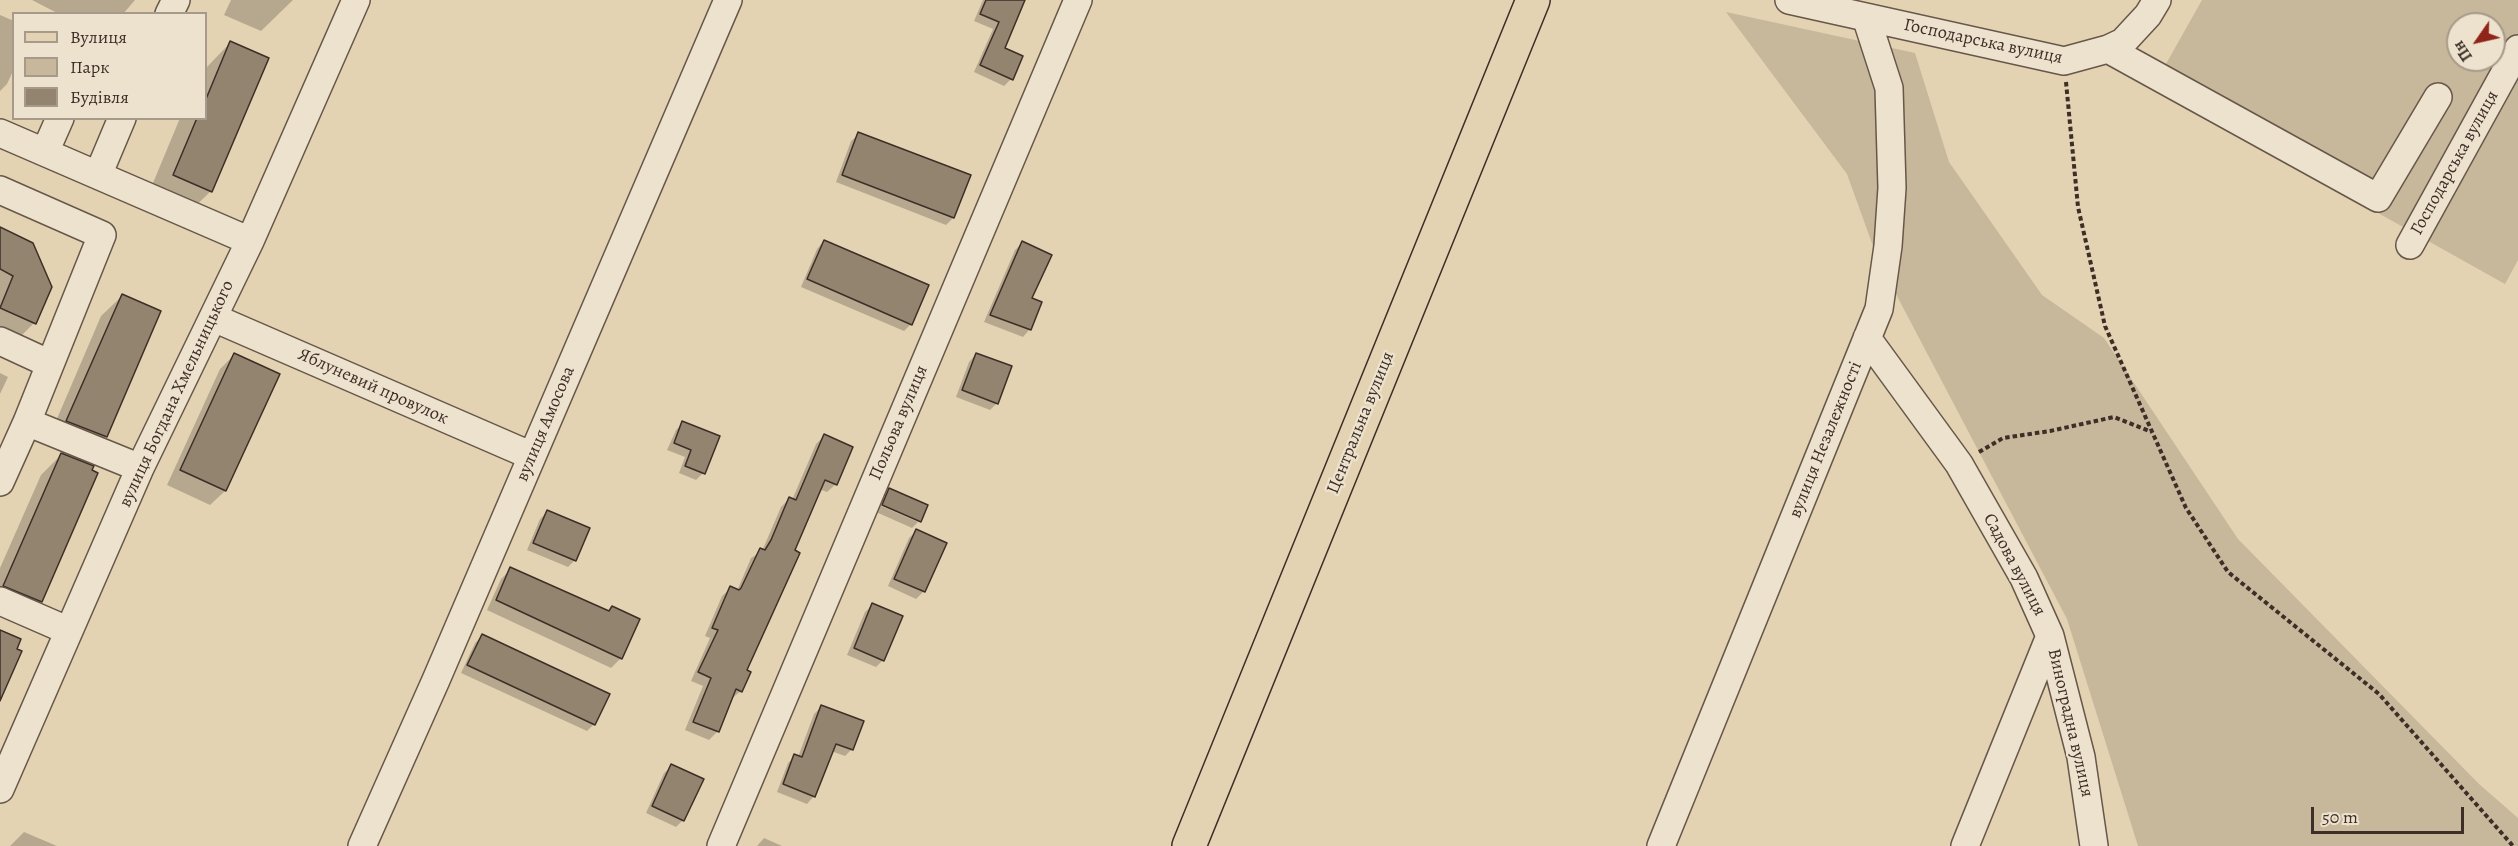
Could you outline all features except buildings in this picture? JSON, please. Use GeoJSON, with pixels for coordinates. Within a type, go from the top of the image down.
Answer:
{"type":"FeatureCollection","features":[{"type":"Feature","properties":{"kind":"main road","name":"Центральна вулиця"},"geometry":{"type":"LineString","coordinates":[[1189,846],[1533,0]]}},
{"type":"Feature","properties":{"kind":"street","name":"вулиця Богдана Хмельницького"},"geometry":{"type":"LineString","coordinates":[[0,789],[140,468],[250,241],[356,0]]}},
{"type":"Feature","properties":{"kind":"street","name":"вулиця Амосова"},"geometry":{"type":"LineString","coordinates":[[362,846],[728,0]]}},
{"type":"Feature","properties":{"kind":"street","name":"Польова вулиця"},"geometry":{"type":"LineString","coordinates":[[721,846],[1078,0]]}},
{"type":"Feature","properties":{"kind":"street","name":"Господарська вулиця"},"geometry":{"type":"LineString","coordinates":[[1789,0],[2064,62],[2108,49],[2123,42],[2148,15],[2157,0]]}},
{"type":"Feature","properties":{"kind":"street","name":"вулиця Незалежності"},"geometry":{"type":"LineString","coordinates":[[1661,846],[1879,309],[1888,246],[1892,188],[1889,87],[1866,17]]}},
{"type":"Feature","properties":{"kind":"street"},"geometry":{"type":"LineString","coordinates":[[2108,49],[2378,198],[2438,97]]}},
{"type":"Feature","properties":{"kind":"street","name":"Господарська вулиця"},"geometry":{"type":"LineString","coordinates":[[2410,245],[2518,49]]}},
{"type":"Feature","properties":{"kind":"street"},"geometry":{"type":"LineString","coordinates":[[45,152],[59,120]]}},
{"type":"Feature","properties":{"kind":"street"},"geometry":{"type":"LineString","coordinates":[[98,175],[121,120]]}},
{"type":"Feature","properties":{"kind":"street"},"geometry":{"type":"LineString","coordinates":[[0,133],[250,241]]}},
{"type":"Feature","properties":{"kind":"street"},"geometry":{"type":"LineString","coordinates":[[0,190],[102,235],[27,422],[0,482]]}},
{"type":"Feature","properties":{"kind":"street","name":"Яблуневий провулок"},"geometry":{"type":"LineString","coordinates":[[214,318],[532,456]]}},
{"type":"Feature","properties":{"kind":"street","name":"Садова вулиця"},"geometry":{"type":"LineString","coordinates":[[1867,338],[1959,464],[2024,578],[2050,636],[1965,846]]}},
{"type":"Feature","properties":{"kind":"street"},"geometry":{"type":"LineString","coordinates":[[0,341],[50,364]]}},
{"type":"Feature","properties":{"kind":"street"},"geometry":{"type":"LineString","coordinates":[[27,422],[140,468]]}},
{"type":"Feature","properties":{"kind":"street"},"geometry":{"type":"LineString","coordinates":[[0,601],[69,631]]}},
{"type":"Feature","properties":{"kind":"street","name":"Виноградна вулиця"},"geometry":{"type":"LineString","coordinates":[[2050,636],[2081,757],[2094,846]]}},
{"type":"Feature","properties":{"kind":"path"},"geometry":{"type":"LineString","coordinates":[[2064,62],[2078,207],[2105,326],[2186,508],[2228,572],[2379,694],[2513,846]]}},
{"type":"Feature","properties":{"kind":"path"},"geometry":{"type":"LineString","coordinates":[[1959,464],[2003,438],[2050,431],[2114,417],[2152,433]]}},
{"type":"Feature","properties":{"kind":"green space"},"geometry":{"type":"Polygon","coordinates":[[[2202,0],[2518,0],[2518,260],[2505,284],[2153,87],[2202,0]]]}},
{"type":"Feature","properties":{"kind":"green space"},"geometry":{"type":"Polygon","coordinates":[[[1726,12],[1915,53],[1949,162],[2042,295],[2104,338],[2238,539],[2479,784],[2518,818],[2518,846],[2138,846],[2067,619],[1878,260],[1847,174],[1726,12]]]}}]}
